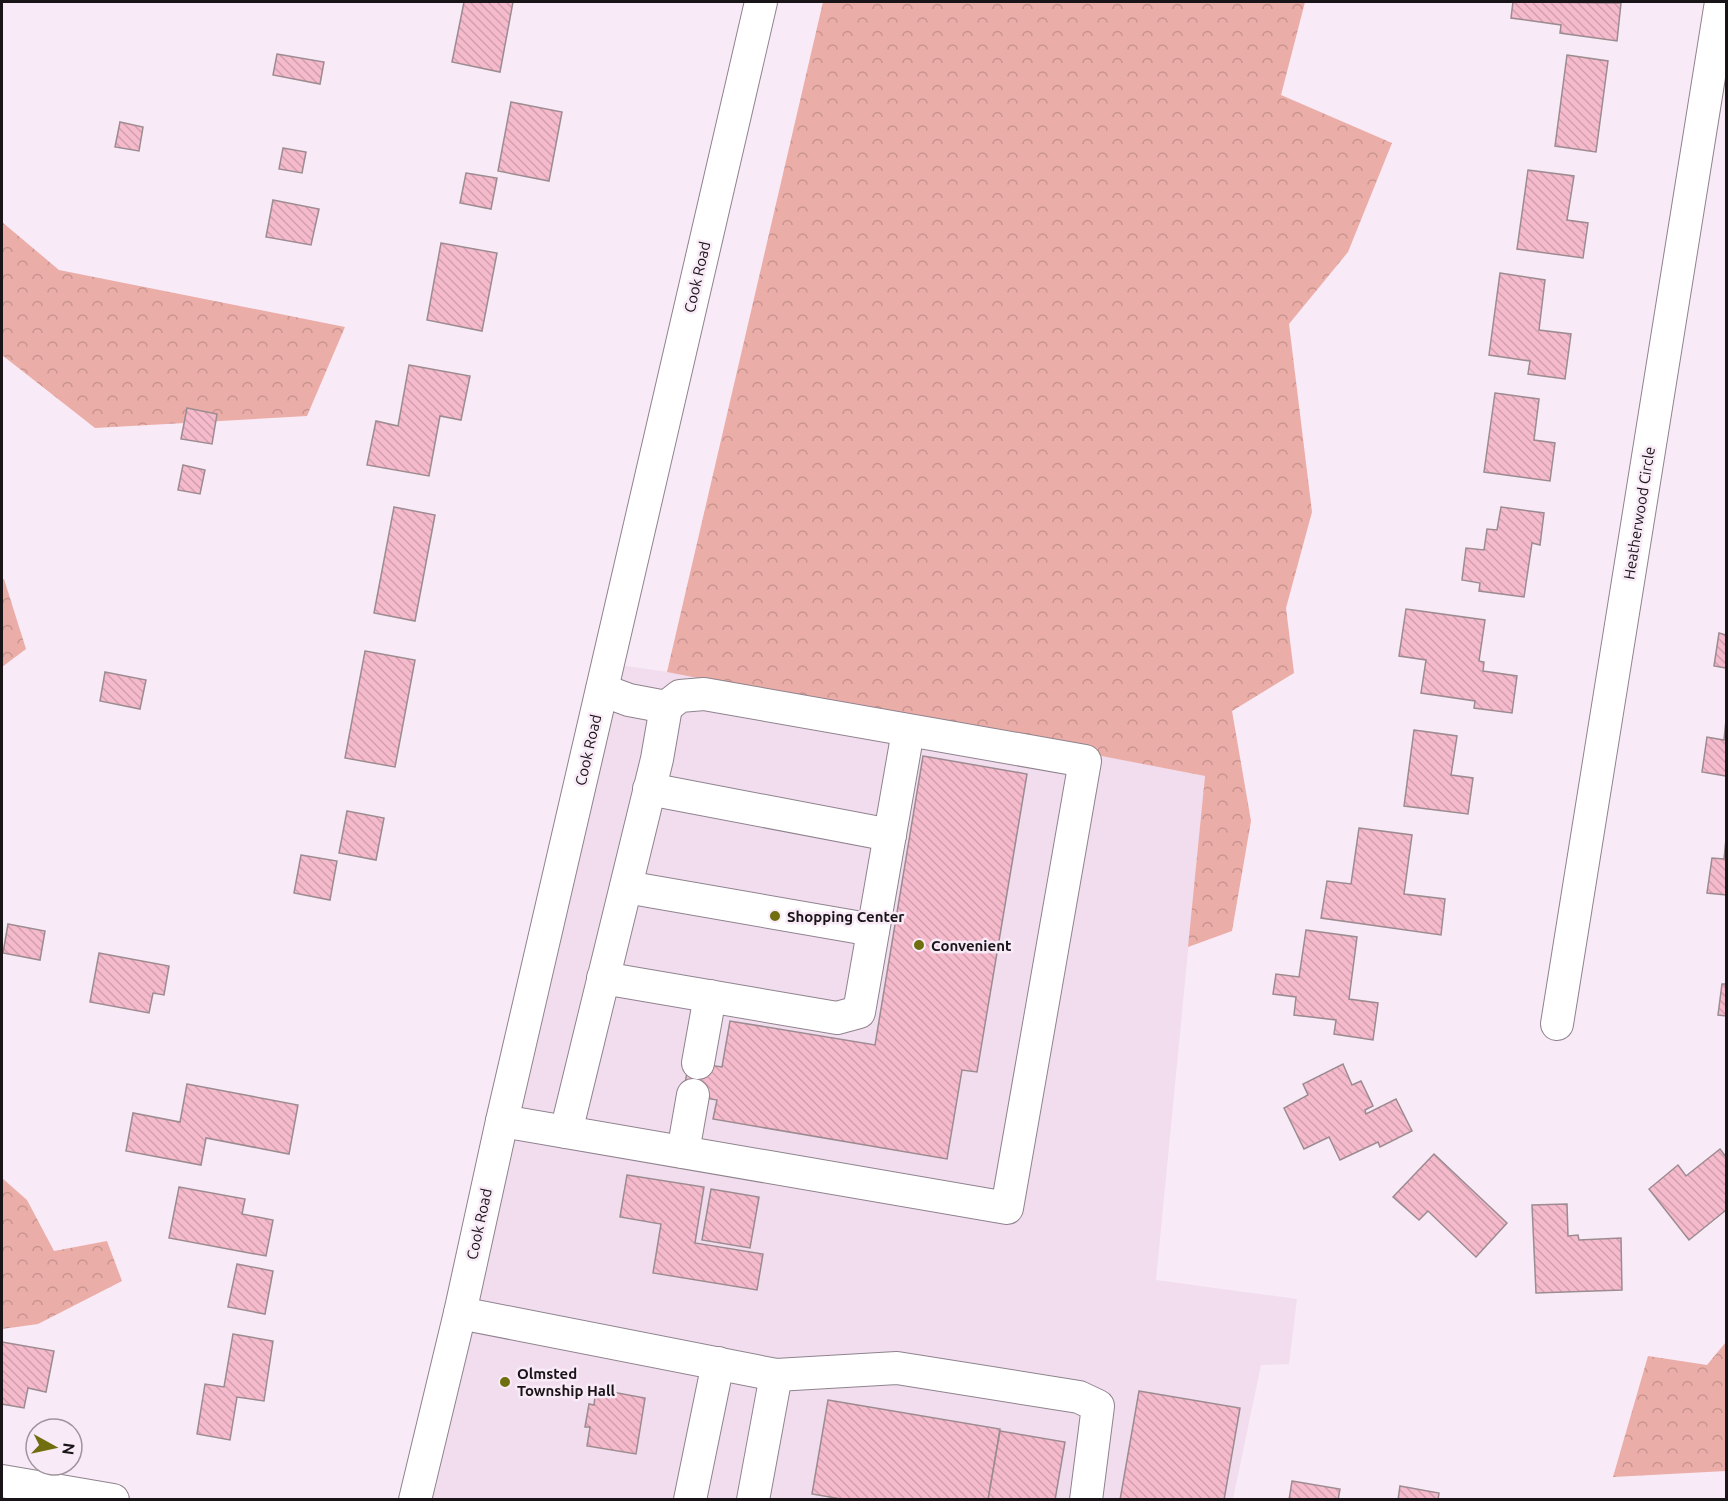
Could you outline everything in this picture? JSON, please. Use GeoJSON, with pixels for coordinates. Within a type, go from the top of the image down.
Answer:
{"type":"FeatureCollection","features":[{"type":"Feature","properties":{"kind":"street","name":"Cook Road"},"geometry":{"type":"LineString","coordinates":[[415,1500],[761,2]]}},
{"type":"Feature","properties":{"kind":"street","name":"Heatherwood Circle"},"geometry":{"type":"LineString","coordinates":[[1557,1024],[1721,2]]}},
{"type":"Feature","properties":{"kind":"street"},"geometry":{"type":"LineString","coordinates":[[602,690],[629,700],[666,707]]}},
{"type":"Feature","properties":{"kind":"street"},"geometry":{"type":"LineString","coordinates":[[502,1120],[566,1132],[1007,1208],[1085,761],[704,694],[680,696],[666,707],[650,789],[566,1132]]}},
{"type":"Feature","properties":{"kind":"street"},"geometry":{"type":"LineString","coordinates":[[603,978],[837,1018],[859,1012],[908,731]]}},
{"type":"Feature","properties":{"kind":"street"},"geometry":{"type":"LineString","coordinates":[[650,789],[890,835]]}},
{"type":"Feature","properties":{"kind":"street"},"geometry":{"type":"LineString","coordinates":[[626,887],[873,930]]}},
{"type":"Feature","properties":{"kind":"street"},"geometry":{"type":"LineString","coordinates":[[698,1063],[710,996]]}},
{"type":"Feature","properties":{"kind":"street"},"geometry":{"type":"LineString","coordinates":[[682,1152],[693,1095]]}},
{"type":"Feature","properties":{"kind":"street"},"geometry":{"type":"LineString","coordinates":[[460,1313],[776,1375],[897,1368],[1079,1397],[1098,1406],[1086,1500]]}},
{"type":"Feature","properties":{"kind":"street"},"geometry":{"type":"LineString","coordinates":[[690,1500],[718,1363]]}},
{"type":"Feature","properties":{"kind":"street"},"geometry":{"type":"LineString","coordinates":[[753,1500],[776,1375]]}},
{"type":"Feature","properties":{"kind":"street"},"geometry":{"type":"LineString","coordinates":[[2,1481],[112,1500]]}},
{"type":"Feature","properties":{"kind":"shaded area"},"geometry":{"type":"Polygon","coordinates":[[[619,665],[690,675],[1205,776],[1156,1280],[1297,1299],[1289,1364],[1261,1365],[1233,1499],[426,1500],[619,665]]]}},
{"type":"Feature","properties":{"kind":"green space"},"geometry":{"type":"Polygon","coordinates":[[[823,2],[1305,2],[1281,95],[1392,143],[1348,252],[1289,324],[1312,512],[1286,608],[1294,673],[1232,711],[1251,821],[1232,931],[1188,947],[1205,776],[667,672],[823,2]]]}},
{"type":"Feature","properties":{"kind":"green space"},"geometry":{"type":"Polygon","coordinates":[[[2,222],[59,270],[345,327],[307,416],[95,428],[2,355],[2,222]]]}},
{"type":"Feature","properties":{"kind":"green space"},"geometry":{"type":"Polygon","coordinates":[[[2,579],[4,579],[26,649],[2,667],[2,579]]]}},
{"type":"Feature","properties":{"kind":"green space"},"geometry":{"type":"Polygon","coordinates":[[[2,1178],[27,1200],[54,1251],[107,1241],[122,1281],[38,1324],[2,1329],[2,1178]]]}},
{"type":"Feature","properties":{"kind":"green space"},"geometry":{"type":"Polygon","coordinates":[[[1726,1342],[1726,1471],[1613,1477],[1648,1356],[1707,1365],[1726,1342]]]}},
{"type":"Feature","properties":{"kind":"building"},"geometry":{"type":"Polygon","coordinates":[[[464,2],[513,2],[500,72],[452,62],[464,2]]]}},
{"type":"Feature","properties":{"kind":"building"},"geometry":{"type":"Polygon","coordinates":[[[1513,2],[1621,3],[1617,41],[1560,33],[1561,25],[1511,18],[1513,2]]]}},
{"type":"Feature","properties":{"kind":"building"},"geometry":{"type":"Polygon","coordinates":[[[277,54],[324,62],[320,84],[273,75],[277,54]]]}},
{"type":"Feature","properties":{"kind":"building"},"geometry":{"type":"Polygon","coordinates":[[[1567,55],[1608,61],[1596,152],[1555,146],[1567,55]]]}},
{"type":"Feature","properties":{"kind":"building"},"geometry":{"type":"Polygon","coordinates":[[[511,102],[562,112],[549,181],[498,171],[511,102]]]}},
{"type":"Feature","properties":{"kind":"building"},"geometry":{"type":"Polygon","coordinates":[[[120,122],[143,127],[139,151],[115,147],[120,122]]]}},
{"type":"Feature","properties":{"kind":"building"},"geometry":{"type":"Polygon","coordinates":[[[283,148],[306,152],[302,173],[279,169],[283,148]]]}},
{"type":"Feature","properties":{"kind":"building"},"geometry":{"type":"Polygon","coordinates":[[[1528,170],[1574,176],[1567,220],[1588,223],[1583,258],[1517,249],[1528,170]]]}},
{"type":"Feature","properties":{"kind":"building"},"geometry":{"type":"Polygon","coordinates":[[[466,173],[497,178],[491,209],[460,203],[466,173]]]}},
{"type":"Feature","properties":{"kind":"building"},"geometry":{"type":"Polygon","coordinates":[[[273,200],[319,209],[311,245],[266,237],[273,200]]]}},
{"type":"Feature","properties":{"kind":"building"},"geometry":{"type":"Polygon","coordinates":[[[441,243],[497,253],[482,331],[427,320],[441,243]]]}},
{"type":"Feature","properties":{"kind":"building"},"geometry":{"type":"Polygon","coordinates":[[[1500,273],[1545,280],[1539,330],[1571,334],[1565,379],[1528,374],[1530,361],[1489,355],[1500,273]]]}},
{"type":"Feature","properties":{"kind":"building"},"geometry":{"type":"Polygon","coordinates":[[[409,365],[470,376],[461,420],[440,416],[429,476],[367,465],[376,421],[398,426],[409,365]]]}},
{"type":"Feature","properties":{"kind":"building"},"geometry":{"type":"Polygon","coordinates":[[[1495,393],[1539,399],[1534,440],[1555,443],[1550,481],[1484,472],[1495,393]]]}},
{"type":"Feature","properties":{"kind":"building"},"geometry":{"type":"Polygon","coordinates":[[[187,408],[217,414],[212,444],[181,439],[187,408]]]}},
{"type":"Feature","properties":{"kind":"building"},"geometry":{"type":"Polygon","coordinates":[[[183,465],[205,470],[200,494],[178,490],[183,465]]]}},
{"type":"Feature","properties":{"kind":"building"},"geometry":{"type":"Polygon","coordinates":[[[394,507],[435,515],[415,621],[374,613],[394,507]]]}},
{"type":"Feature","properties":{"kind":"building"},"geometry":{"type":"Polygon","coordinates":[[[1501,507],[1544,513],[1540,545],[1532,543],[1524,597],[1479,591],[1480,583],[1462,580],[1466,548],[1484,550],[1487,529],[1497,530],[1501,507]]]}},
{"type":"Feature","properties":{"kind":"building"},"geometry":{"type":"Polygon","coordinates":[[[1406,609],[1485,620],[1479,661],[1484,662],[1483,671],[1517,676],[1512,713],[1474,708],[1475,701],[1421,693],[1426,660],[1399,656],[1406,609]]]}},
{"type":"Feature","properties":{"kind":"building"},"geometry":{"type":"Polygon","coordinates":[[[1719,633],[1726,635],[1726,668],[1714,666],[1719,633]]]}},
{"type":"Feature","properties":{"kind":"building"},"geometry":{"type":"Polygon","coordinates":[[[365,651],[415,660],[395,767],[345,758],[365,651]]]}},
{"type":"Feature","properties":{"kind":"building"},"geometry":{"type":"Polygon","coordinates":[[[105,672],[146,680],[140,709],[100,701],[105,672]]]}},
{"type":"Feature","properties":{"kind":"building"},"geometry":{"type":"Polygon","coordinates":[[[1726,720],[1726,776],[1702,772],[1707,737],[1724,740],[1726,720]]]}},
{"type":"Feature","properties":{"kind":"building"},"geometry":{"type":"Polygon","coordinates":[[[1414,730],[1457,736],[1451,775],[1473,778],[1468,814],[1404,806],[1414,730]]]}},
{"type":"Feature","properties":{"kind":"building"},"geometry":{"type":"Polygon","coordinates":[[[923,756],[1027,774],[977,1072],[962,1070],[947,1159],[713,1119],[717,1100],[683,1094],[689,1062],[722,1067],[730,1021],[875,1045],[923,756]]]}},
{"type":"Feature","properties":{"kind":"building"},"geometry":{"type":"Polygon","coordinates":[[[347,811],[384,818],[376,860],[339,853],[347,811]]]}},
{"type":"Feature","properties":{"kind":"building"},"geometry":{"type":"Polygon","coordinates":[[[1359,828],[1412,835],[1404,894],[1445,899],[1441,935],[1321,918],[1327,881],[1351,884],[1359,828]]]}},
{"type":"Feature","properties":{"kind":"building"},"geometry":{"type":"Polygon","coordinates":[[[1726,839],[1726,895],[1707,893],[1712,858],[1724,859],[1726,839]]]}},
{"type":"Feature","properties":{"kind":"building"},"geometry":{"type":"Polygon","coordinates":[[[301,855],[337,861],[330,900],[294,893],[301,855]]]}},
{"type":"Feature","properties":{"kind":"building"},"geometry":{"type":"Polygon","coordinates":[[[8,924],[45,931],[40,960],[3,953],[8,924]]]}},
{"type":"Feature","properties":{"kind":"building"},"geometry":{"type":"Polygon","coordinates":[[[1306,930],[1357,937],[1349,999],[1378,1003],[1373,1040],[1334,1034],[1336,1020],[1294,1015],[1296,997],[1273,994],[1276,974],[1299,977],[1306,930]]]}},
{"type":"Feature","properties":{"kind":"building"},"geometry":{"type":"Polygon","coordinates":[[[99,953],[169,966],[164,995],[153,993],[149,1013],[90,1002],[99,953]]]}},
{"type":"Feature","properties":{"kind":"building"},"geometry":{"type":"Polygon","coordinates":[[[1722,984],[1726,984],[1726,1016],[1718,1015],[1722,984]]]}},
{"type":"Feature","properties":{"kind":"building"},"geometry":{"type":"Polygon","coordinates":[[[1343,1064],[1352,1085],[1361,1081],[1373,1106],[1365,1110],[1366,1114],[1396,1099],[1412,1131],[1380,1147],[1378,1142],[1340,1160],[1329,1137],[1304,1149],[1284,1108],[1308,1095],[1303,1084],[1343,1064]]]}},
{"type":"Feature","properties":{"kind":"building"},"geometry":{"type":"Polygon","coordinates":[[[187,1084],[298,1105],[289,1154],[206,1138],[201,1165],[126,1151],[133,1113],[180,1122],[187,1084]]]}},
{"type":"Feature","properties":{"kind":"building"},"geometry":{"type":"Polygon","coordinates":[[[1720,1149],[1726,1157],[1726,1210],[1689,1240],[1649,1189],[1678,1165],[1686,1176],[1720,1149]]]}},
{"type":"Feature","properties":{"kind":"building"},"geometry":{"type":"Polygon","coordinates":[[[1434,1154],[1507,1223],[1476,1257],[1428,1211],[1419,1220],[1393,1197],[1434,1154]]]}},
{"type":"Feature","properties":{"kind":"building"},"geometry":{"type":"Polygon","coordinates":[[[627,1175],[704,1187],[695,1243],[763,1254],[757,1290],[653,1273],[661,1224],[620,1217],[627,1175]]]}},
{"type":"Feature","properties":{"kind":"building"},"geometry":{"type":"Polygon","coordinates":[[[179,1187],[245,1199],[242,1214],[273,1220],[266,1256],[169,1238],[179,1187]]]}},
{"type":"Feature","properties":{"kind":"building"},"geometry":{"type":"Polygon","coordinates":[[[711,1189],[759,1197],[750,1248],[702,1240],[711,1189]]]}},
{"type":"Feature","properties":{"kind":"building"},"geometry":{"type":"Polygon","coordinates":[[[1567,1204],[1568,1236],[1578,1235],[1579,1240],[1621,1238],[1622,1290],[1536,1293],[1532,1205],[1567,1204]]]}},
{"type":"Feature","properties":{"kind":"building"},"geometry":{"type":"Polygon","coordinates":[[[237,1264],[273,1271],[265,1314],[228,1307],[237,1264]]]}},
{"type":"Feature","properties":{"kind":"building"},"geometry":{"type":"Polygon","coordinates":[[[233,1334],[273,1341],[264,1401],[237,1397],[230,1440],[197,1434],[205,1384],[224,1387],[233,1334]]]}},
{"type":"Feature","properties":{"kind":"building"},"geometry":{"type":"Polygon","coordinates":[[[2,1342],[54,1351],[46,1392],[28,1388],[24,1408],[2,1404],[2,1342]]]}},
{"type":"Feature","properties":{"kind":"building"},"geometry":{"type":"Polygon","coordinates":[[[596,1389],[645,1398],[636,1454],[587,1446],[590,1427],[585,1427],[589,1404],[594,1405],[596,1389]]]}},
{"type":"Feature","properties":{"kind":"building"},"geometry":{"type":"Polygon","coordinates":[[[1139,1391],[1240,1408],[1224,1500],[1120,1500],[1139,1391]]]}},
{"type":"Feature","properties":{"kind":"building"},"geometry":{"type":"Polygon","coordinates":[[[828,1400],[1000,1429],[988,1500],[847,1500],[812,1494],[828,1400]]]}},
{"type":"Feature","properties":{"kind":"building"},"geometry":{"type":"Polygon","coordinates":[[[1000,1431],[1065,1442],[1055,1500],[988,1500],[1000,1431]]]}},
{"type":"Feature","properties":{"kind":"building"},"geometry":{"type":"Polygon","coordinates":[[[1292,1481],[1340,1489],[1338,1500],[1289,1500],[1292,1481]]]}},
{"type":"Feature","properties":{"kind":"building"},"geometry":{"type":"Polygon","coordinates":[[[1400,1486],[1439,1493],[1438,1500],[1398,1500],[1400,1486]]]}},
{"type":"Feature","properties":{"kind":"place","name":"Shopping Center"},"geometry":{"type":"Point","coordinates":[775,916]}},
{"type":"Feature","properties":{"kind":"place","name":"Convenient"},"geometry":{"type":"Point","coordinates":[919,945]}},
{"type":"Feature","properties":{"kind":"place","name":"Olmsted Township Hall"},"geometry":{"type":"Point","coordinates":[505,1382]}}]}
